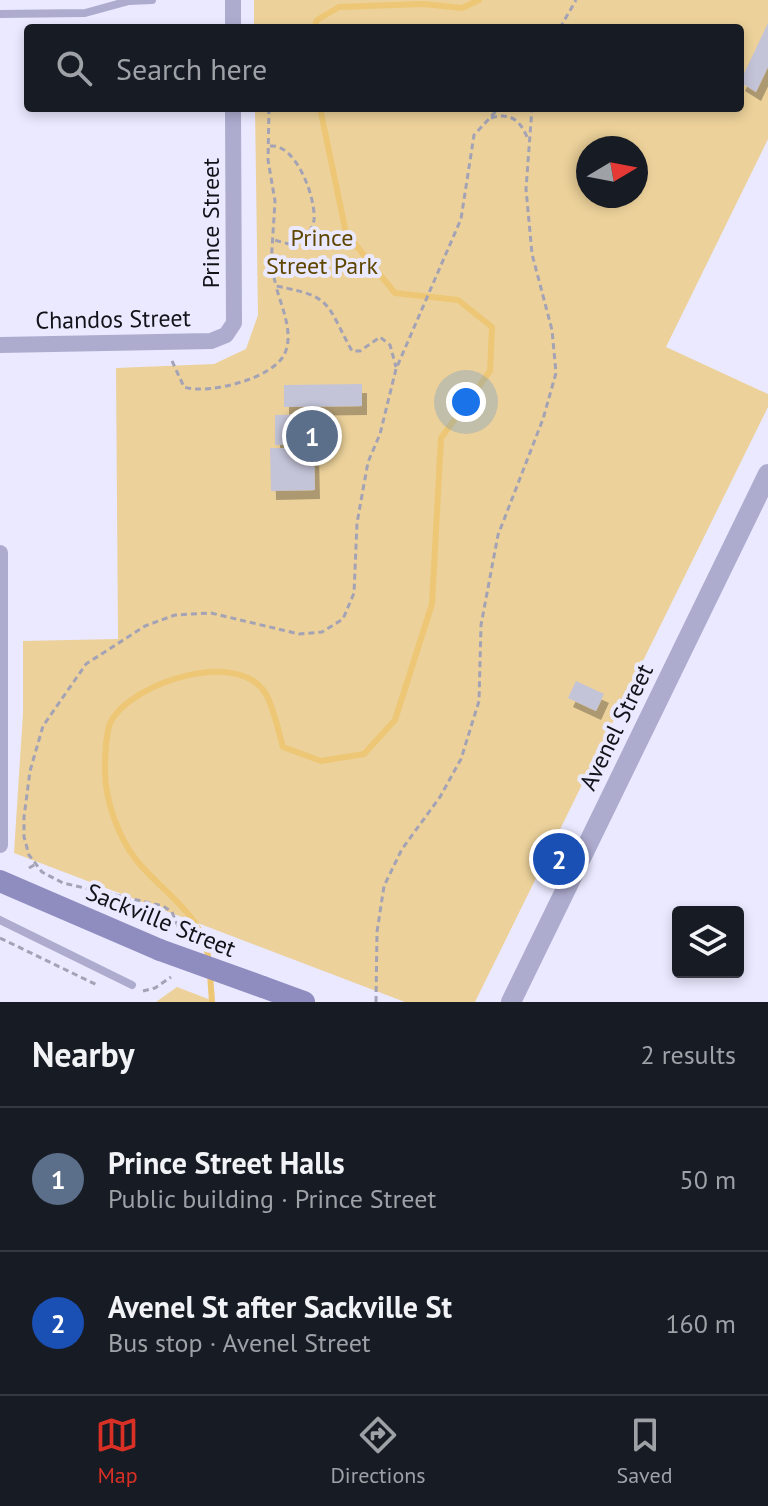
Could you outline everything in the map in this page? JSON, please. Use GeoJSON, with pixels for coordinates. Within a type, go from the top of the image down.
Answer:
{"type":"FeatureCollection","features":[{"type":"Feature","properties":{"kind":"main road","name":"Sackville Street"},"geometry":{"type":"LineString","coordinates":[[0,881],[160,950],[304,1002]]}},
{"type":"Feature","properties":{"kind":"street"},"geometry":{"type":"LineString","coordinates":[[233,0],[233,24]]}},
{"type":"Feature","properties":{"kind":"street","name":"Prince Street"},"geometry":{"type":"LineString","coordinates":[[226,335],[234,323],[233,112]]}},
{"type":"Feature","properties":{"kind":"street","name":"Chandos Street"},"geometry":{"type":"LineString","coordinates":[[0,345],[211,341],[226,335]]}},
{"type":"Feature","properties":{"kind":"street","name":"Avenel Street"},"geometry":{"type":"LineString","coordinates":[[511,1002],[768,474]]}},
{"type":"Feature","properties":{"kind":"street"},"geometry":{"type":"LineString","coordinates":[[0,553],[0,845]]}},
{"type":"Feature","properties":{"kind":"lane"},"geometry":{"type":"LineString","coordinates":[[0,14],[85,13],[129,1],[152,0]]}},
{"type":"Feature","properties":{"kind":"lane"},"geometry":{"type":"LineString","coordinates":[[0,920],[132,985]]}},
{"type":"Feature","properties":{"kind":"path"},"geometry":{"type":"LineString","coordinates":[[562,24],[576,0]]}},
{"type":"Feature","properties":{"kind":"path"},"geometry":{"type":"LineString","coordinates":[[269,112],[268,146],[275,201],[271,265],[276,286],[315,294],[324,301],[352,351],[360,351],[380,337],[390,345],[396,369]]}},
{"type":"Feature","properties":{"kind":"path"},"geometry":{"type":"LineString","coordinates":[[183,938],[179,923],[163,906],[63,883],[36,864],[24,837],[30,771],[43,726],[86,664],[145,626],[175,615],[211,613],[299,634],[322,632],[343,619],[354,593],[357,523],[368,462],[380,434],[396,369],[461,219],[474,135],[495,112]]}},
{"type":"Feature","properties":{"kind":"path"},"geometry":{"type":"LineString","coordinates":[[376,1002],[377,932],[384,886],[402,849],[440,797],[461,759],[479,701],[481,625],[498,535],[543,419],[556,373],[552,330],[532,254],[526,189],[532,112]]}},
{"type":"Feature","properties":{"kind":"path"},"geometry":{"type":"LineString","coordinates":[[487,120],[500,115],[517,120],[528,140]]}},
{"type":"Feature","properties":{"kind":"path"},"geometry":{"type":"LineString","coordinates":[[268,146],[278,145],[288,151],[300,168],[314,219],[307,238],[289,244],[274,240]]}},
{"type":"Feature","properties":{"kind":"path"},"geometry":{"type":"LineString","coordinates":[[29,868],[36,864]]}},
{"type":"Feature","properties":{"kind":"path"},"geometry":{"type":"LineString","coordinates":[[87,898],[90,889]]}},
{"type":"Feature","properties":{"kind":"path"},"geometry":{"type":"LineString","coordinates":[[155,988],[171,977]]}},
{"type":"Feature","properties":{"kind":"green space","name":"Prince Street Park"},"geometry":{"type":"Polygon","coordinates":[[[254,0],[768,0],[768,139],[666,347],[768,394],[768,407],[475,1002],[405,1002],[14,853],[23,713],[23,641],[118,639],[116,368],[214,364],[246,349],[258,315],[255,112],[744,112],[744,24],[254,24],[254,0]]]}},
{"type":"Feature","properties":{"kind":"green space"},"geometry":{"type":"Polygon","coordinates":[[[177,987],[216,1002],[156,1002],[177,987]]]}},
{"type":"Feature","properties":{"kind":"building"},"geometry":{"type":"Polygon","coordinates":[[[768,23],[768,67],[756,92],[744,84],[744,74],[768,23]]]}},
{"type":"Feature","properties":{"kind":"building"},"geometry":{"type":"Polygon","coordinates":[[[362,384],[362,406],[284,407],[284,385],[362,384]]]}},
{"type":"Feature","properties":{"kind":"building"},"geometry":{"type":"Polygon","coordinates":[[[328,414],[328,444],[275,445],[275,415],[328,414]]]}},
{"type":"Feature","properties":{"kind":"building"},"geometry":{"type":"Polygon","coordinates":[[[270,448],[314,448],[315,490],[271,491],[270,448]]]}},
{"type":"Feature","properties":{"kind":"building"},"geometry":{"type":"Polygon","coordinates":[[[576,681],[604,694],[596,711],[568,698],[576,681]]]}},
{"type":"Feature","properties":{"kind":"waterway"},"geometry":{"type":"LineString","coordinates":[[316,24],[339,7],[423,4],[462,8],[479,0]]}},
{"type":"Feature","properties":{"kind":"waterway"},"geometry":{"type":"LineString","coordinates":[[209,963],[206,946],[192,919],[137,861],[119,830],[110,806],[106,782],[106,745],[111,721],[123,707],[163,683],[211,672],[233,673],[252,680],[266,694],[283,747],[321,761],[364,754],[395,720],[432,604],[441,438],[490,371],[492,327],[458,300],[395,293],[346,233],[321,112]]}},
{"type":"Feature","properties":{"kind":"waterway"},"geometry":{"type":"LineString","coordinates":[[210,974],[212,1002]]}},
{"type":"Feature","properties":{"kind":"place","name":"Prince Street Halls"},"geometry":{"type":"Point","coordinates":[312,436]}},
{"type":"Feature","properties":{"kind":"place","name":"Avenel St after Sackville St"},"geometry":{"type":"Point","coordinates":[559,859]}}]}
